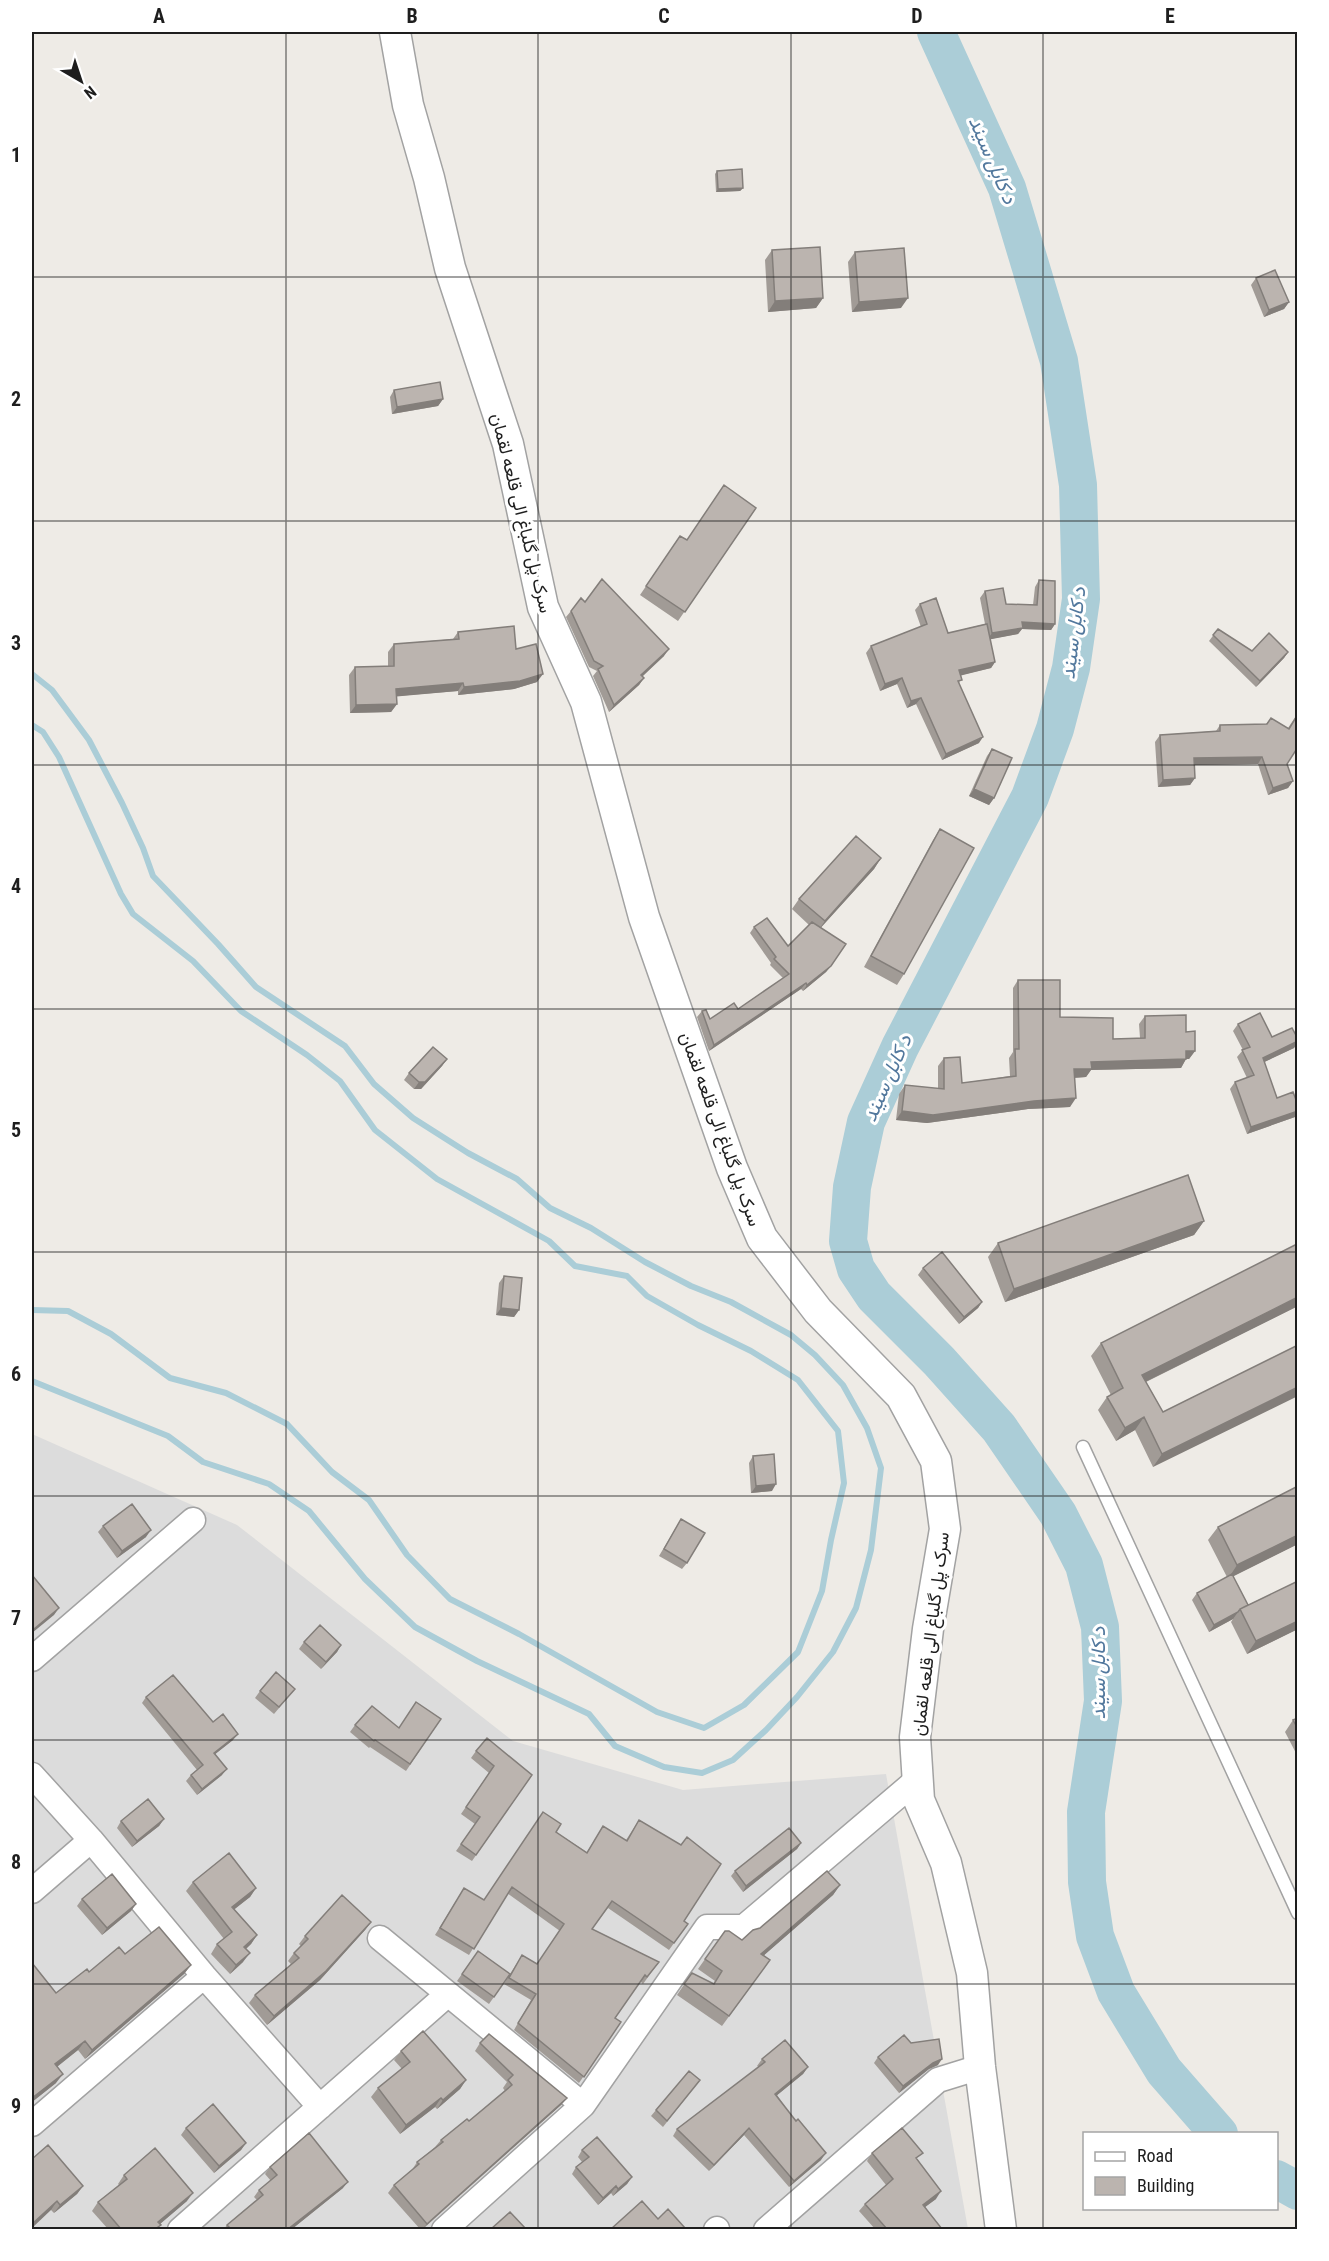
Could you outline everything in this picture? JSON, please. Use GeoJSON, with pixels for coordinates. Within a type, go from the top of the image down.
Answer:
{"type":"FeatureCollection","features":[{"type":"Feature","properties":{"kind":"street","name":"سرک پل گلباغ الی قلعه لقمان"},"geometry":{"type":"LineString","coordinates":[[395,32],[408,105],[429,178],[450,268],[508,444],[543,607],[586,702],[644,917],[732,1168],[762,1238],[818,1311],[901,1396],[936,1461],[945,1529],[928,1629],[915,1737],[919,1800],[946,1863],[972,1973],[980,2067],[1001,2229]]}},
{"type":"Feature","properties":{"kind":"street"},"geometry":{"type":"LineString","coordinates":[[32,1659],[193,1520]]}},
{"type":"Feature","properties":{"kind":"street"},"geometry":{"type":"LineString","coordinates":[[32,1775],[91,1840],[204,1976],[320,2107]]}},
{"type":"Feature","properties":{"kind":"street"},"geometry":{"type":"LineString","coordinates":[[444,2229],[583,2105],[707,1927],[744,1928],[918,1779]]}},
{"type":"Feature","properties":{"kind":"street"},"geometry":{"type":"LineString","coordinates":[[32,1891],[91,1840]]}},
{"type":"Feature","properties":{"kind":"street"},"geometry":{"type":"LineString","coordinates":[[380,1938],[583,2105]]}},
{"type":"Feature","properties":{"kind":"street"},"geometry":{"type":"LineString","coordinates":[[32,2124],[204,1976]]}},
{"type":"Feature","properties":{"kind":"street"},"geometry":{"type":"LineString","coordinates":[[180,2229],[448,1994]]}},
{"type":"Feature","properties":{"kind":"street"},"geometry":{"type":"LineString","coordinates":[[766,2229],[938,2080],[980,2067]]}},
{"type":"Feature","properties":{"kind":"lane"},"geometry":{"type":"LineString","coordinates":[[1083,1447],[1298,1913]]}},
{"type":"Feature","properties":{"kind":"shaded area"},"geometry":{"type":"Polygon","coordinates":[[[32,1434],[237,1525],[513,1741],[683,1790],[886,1774],[968,2229],[32,2229],[32,1434]]]}},
{"type":"Feature","properties":{"kind":"building"},"geometry":{"type":"Polygon","coordinates":[[[742,169],[743,188],[718,189],[717,171],[742,169]]]}},
{"type":"Feature","properties":{"kind":"building"},"geometry":{"type":"Polygon","coordinates":[[[820,247],[823,298],[775,301],[772,250],[820,247]]]}},
{"type":"Feature","properties":{"kind":"building"},"geometry":{"type":"Polygon","coordinates":[[[904,248],[908,298],[859,302],[855,252],[904,248]]]}},
{"type":"Feature","properties":{"kind":"building"},"geometry":{"type":"Polygon","coordinates":[[[1275,270],[1289,302],[1269,310],[1256,278],[1275,270]]]}},
{"type":"Feature","properties":{"kind":"building"},"geometry":{"type":"Polygon","coordinates":[[[440,382],[443,399],[397,407],[394,390],[440,382]]]}},
{"type":"Feature","properties":{"kind":"building"},"geometry":{"type":"Polygon","coordinates":[[[724,485],[756,508],[685,612],[646,586],[680,536],[687,540],[724,485]]]}},
{"type":"Feature","properties":{"kind":"building"},"geometry":{"type":"Polygon","coordinates":[[[602,579],[669,649],[641,675],[644,678],[614,705],[598,669],[603,666],[594,661],[571,611],[581,598],[585,602],[602,579]]]}},
{"type":"Feature","properties":{"kind":"building"},"geometry":{"type":"Polygon","coordinates":[[[1039,580],[1055,581],[1055,624],[1022,622],[1023,628],[992,633],[985,591],[1003,588],[1006,604],[1037,605],[1039,580]]]}},
{"type":"Feature","properties":{"kind":"building"},"geometry":{"type":"Polygon","coordinates":[[[936,598],[948,633],[987,624],[995,662],[959,670],[962,680],[958,681],[983,737],[946,754],[921,698],[911,701],[902,678],[885,684],[871,646],[927,624],[920,604],[936,598]]]}},
{"type":"Feature","properties":{"kind":"building"},"geometry":{"type":"Polygon","coordinates":[[[514,626],[516,649],[536,644],[543,674],[520,681],[464,687],[463,683],[396,689],[397,704],[356,705],[355,667],[394,666],[394,644],[459,639],[458,632],[514,626]]]}},
{"type":"Feature","properties":{"kind":"building"},"geometry":{"type":"Polygon","coordinates":[[[1218,629],[1252,651],[1269,633],[1288,652],[1260,681],[1213,635],[1218,629]]]}},
{"type":"Feature","properties":{"kind":"building"},"geometry":{"type":"Polygon","coordinates":[[[1298,714],[1298,747],[1287,764],[1293,781],[1273,788],[1262,757],[1194,758],[1195,778],[1163,780],[1160,735],[1220,731],[1220,725],[1267,724],[1271,718],[1289,729],[1298,714]]]}},
{"type":"Feature","properties":{"kind":"building"},"geometry":{"type":"Polygon","coordinates":[[[992,749],[1012,758],[994,798],[974,789],[992,749]]]}},
{"type":"Feature","properties":{"kind":"building"},"geometry":{"type":"Polygon","coordinates":[[[940,829],[974,848],[904,974],[871,956],[940,829]]]}},
{"type":"Feature","properties":{"kind":"building"},"geometry":{"type":"Polygon","coordinates":[[[856,836],[881,858],[825,921],[799,899],[856,836]]]}},
{"type":"Feature","properties":{"kind":"building"},"geometry":{"type":"Polygon","coordinates":[[[767,918],[788,946],[812,922],[846,944],[831,966],[807,985],[806,983],[714,1045],[702,1011],[706,1010],[710,1019],[734,1003],[738,1009],[789,974],[774,959],[776,957],[754,927],[767,918]]]}},
{"type":"Feature","properties":{"kind":"building"},"geometry":{"type":"Polygon","coordinates":[[[1018,980],[1060,980],[1060,1017],[1113,1018],[1113,1039],[1145,1038],[1145,1016],[1186,1015],[1186,1032],[1195,1031],[1195,1051],[1186,1051],[1186,1059],[1091,1062],[1092,1069],[1074,1069],[1076,1098],[1034,1101],[933,1115],[902,1111],[905,1085],[944,1089],[944,1058],[960,1057],[962,1083],[1016,1076],[1015,1049],[1019,1049],[1018,980]]]}},
{"type":"Feature","properties":{"kind":"building"},"geometry":{"type":"Polygon","coordinates":[[[1260,1013],[1272,1037],[1292,1028],[1298,1039],[1263,1058],[1277,1098],[1293,1092],[1298,1111],[1251,1127],[1235,1082],[1254,1075],[1242,1050],[1250,1047],[1238,1024],[1260,1013]]]}},
{"type":"Feature","properties":{"kind":"building"},"geometry":{"type":"Polygon","coordinates":[[[433,1047],[447,1059],[425,1082],[419,1082],[409,1073],[433,1047]]]}},
{"type":"Feature","properties":{"kind":"building"},"geometry":{"type":"Polygon","coordinates":[[[1188,1175],[1204,1221],[1014,1289],[998,1243],[1188,1175]]]}},
{"type":"Feature","properties":{"kind":"building"},"geometry":{"type":"Polygon","coordinates":[[[1297,1244],[1298,1297],[1142,1375],[1163,1412],[1298,1345],[1298,1387],[1162,1454],[1144,1417],[1125,1428],[1107,1397],[1123,1388],[1101,1343],[1297,1244]]]}},
{"type":"Feature","properties":{"kind":"building"},"geometry":{"type":"Polygon","coordinates":[[[942,1252],[982,1302],[964,1317],[923,1268],[942,1252]]]}},
{"type":"Feature","properties":{"kind":"building"},"geometry":{"type":"Polygon","coordinates":[[[504,1276],[522,1278],[519,1310],[501,1308],[504,1276]]]}},
{"type":"Feature","properties":{"kind":"building"},"geometry":{"type":"Polygon","coordinates":[[[774,1454],[776,1484],[756,1486],[753,1456],[774,1454]]]}},
{"type":"Feature","properties":{"kind":"building"},"geometry":{"type":"Polygon","coordinates":[[[1298,1486],[1298,1535],[1237,1565],[1218,1527],[1298,1486]]]}},
{"type":"Feature","properties":{"kind":"building"},"geometry":{"type":"Polygon","coordinates":[[[132,1504],[151,1530],[122,1551],[103,1526],[132,1504]]]}},
{"type":"Feature","properties":{"kind":"building"},"geometry":{"type":"Polygon","coordinates":[[[681,1519],[705,1533],[687,1563],[664,1549],[681,1519]]]}},
{"type":"Feature","properties":{"kind":"building"},"geometry":{"type":"Polygon","coordinates":[[[1232,1574],[1248,1605],[1214,1625],[1197,1593],[1232,1574]]]}},
{"type":"Feature","properties":{"kind":"building"},"geometry":{"type":"Polygon","coordinates":[[[32,1575],[59,1608],[34,1629],[32,1626],[32,1575]]]}},
{"type":"Feature","properties":{"kind":"building"},"geometry":{"type":"Polygon","coordinates":[[[1298,1581],[1298,1621],[1256,1641],[1240,1609],[1298,1581]]]}},
{"type":"Feature","properties":{"kind":"building"},"geometry":{"type":"Polygon","coordinates":[[[320,1625],[341,1645],[326,1662],[304,1642],[320,1625]]]}},
{"type":"Feature","properties":{"kind":"building"},"geometry":{"type":"Polygon","coordinates":[[[276,1672],[295,1689],[279,1707],[260,1691],[276,1672]]]}},
{"type":"Feature","properties":{"kind":"building"},"geometry":{"type":"Polygon","coordinates":[[[173,1675],[213,1722],[223,1714],[238,1734],[214,1753],[227,1769],[202,1789],[191,1775],[203,1765],[146,1697],[173,1675]]]}},
{"type":"Feature","properties":{"kind":"building"},"geometry":{"type":"Polygon","coordinates":[[[416,1702],[441,1719],[410,1764],[374,1741],[355,1725],[372,1706],[399,1728],[416,1702]]]}},
{"type":"Feature","properties":{"kind":"building"},"geometry":{"type":"Polygon","coordinates":[[[1298,1718],[1298,1729],[1293,1720],[1298,1718]]]}},
{"type":"Feature","properties":{"kind":"building"},"geometry":{"type":"Polygon","coordinates":[[[487,1738],[532,1775],[476,1855],[461,1844],[480,1817],[466,1807],[494,1766],[476,1751],[487,1738]]]}},
{"type":"Feature","properties":{"kind":"building"},"geometry":{"type":"Polygon","coordinates":[[[148,1799],[164,1819],[137,1841],[121,1821],[148,1799]]]}},
{"type":"Feature","properties":{"kind":"building"},"geometry":{"type":"Polygon","coordinates":[[[543,1812],[561,1824],[556,1832],[587,1853],[603,1826],[627,1841],[639,1820],[681,1845],[687,1837],[721,1864],[684,1921],[688,1924],[674,1943],[612,1901],[592,1929],[659,1962],[647,1977],[645,1975],[615,2018],[621,2022],[584,2077],[518,2023],[536,1994],[509,1978],[522,1955],[537,1964],[564,1924],[512,1887],[474,1949],[440,1928],[464,1888],[484,1900],[543,1812]]]}},
{"type":"Feature","properties":{"kind":"building"},"geometry":{"type":"Polygon","coordinates":[[[789,1828],[801,1843],[746,1886],[735,1871],[789,1828]]]}},
{"type":"Feature","properties":{"kind":"building"},"geometry":{"type":"Polygon","coordinates":[[[229,1853],[256,1888],[232,1907],[257,1935],[244,1947],[250,1953],[236,1965],[217,1944],[232,1932],[193,1882],[229,1853]]]}},
{"type":"Feature","properties":{"kind":"building"},"geometry":{"type":"Polygon","coordinates":[[[827,1871],[840,1885],[761,1954],[770,1960],[729,2016],[684,1984],[692,1973],[714,1984],[722,1971],[705,1959],[725,1931],[729,1931],[742,1940],[753,1930],[760,1928],[827,1871]]]}},
{"type":"Feature","properties":{"kind":"building"},"geometry":{"type":"Polygon","coordinates":[[[112,1874],[136,1904],[107,1928],[82,1899],[112,1874]]]}},
{"type":"Feature","properties":{"kind":"building"},"geometry":{"type":"Polygon","coordinates":[[[342,1895],[371,1922],[326,1971],[274,2016],[255,1995],[299,1958],[294,1953],[308,1939],[305,1936],[342,1895]]]}},
{"type":"Feature","properties":{"kind":"building"},"geometry":{"type":"Polygon","coordinates":[[[159,1927],[191,1965],[92,2050],[85,2041],[55,2064],[63,2074],[32,2098],[32,1963],[56,1993],[87,1969],[89,1972],[119,1947],[125,1954],[159,1927]]]}},
{"type":"Feature","properties":{"kind":"building"},"geometry":{"type":"Polygon","coordinates":[[[478,1951],[510,1974],[494,1997],[462,1974],[478,1951]]]}},
{"type":"Feature","properties":{"kind":"building"},"geometry":{"type":"Polygon","coordinates":[[[423,2031],[466,2080],[443,2100],[441,2098],[406,2125],[378,2088],[410,2062],[401,2051],[423,2031]]]}},
{"type":"Feature","properties":{"kind":"building"},"geometry":{"type":"Polygon","coordinates":[[[489,2034],[567,2098],[427,2224],[394,2185],[419,2164],[417,2162],[443,2142],[441,2140],[467,2119],[469,2121],[512,2085],[508,2080],[513,2075],[480,2043],[489,2034]]]}},
{"type":"Feature","properties":{"kind":"building"},"geometry":{"type":"Polygon","coordinates":[[[904,2035],[911,2043],[939,2039],[942,2059],[933,2063],[903,2086],[878,2057],[904,2035]]]}},
{"type":"Feature","properties":{"kind":"building"},"geometry":{"type":"Polygon","coordinates":[[[785,2040],[808,2067],[775,2094],[826,2153],[794,2181],[749,2128],[714,2165],[677,2129],[765,2062],[762,2059],[785,2040]]]}},
{"type":"Feature","properties":{"kind":"building"},"geometry":{"type":"Polygon","coordinates":[[[689,2071],[700,2080],[667,2121],[656,2110],[689,2071]]]}},
{"type":"Feature","properties":{"kind":"building"},"geometry":{"type":"Polygon","coordinates":[[[213,2104],[246,2143],[219,2166],[186,2128],[213,2104]]]}},
{"type":"Feature","properties":{"kind":"building"},"geometry":{"type":"Polygon","coordinates":[[[902,2128],[923,2153],[916,2158],[941,2191],[923,2205],[942,2229],[887,2229],[865,2204],[893,2179],[872,2153],[902,2128]]]}},
{"type":"Feature","properties":{"kind":"building"},"geometry":{"type":"Polygon","coordinates":[[[309,2133],[348,2182],[288,2229],[231,2229],[227,2225],[263,2195],[259,2190],[277,2175],[270,2167],[309,2133]]]}},
{"type":"Feature","properties":{"kind":"building"},"geometry":{"type":"Polygon","coordinates":[[[597,2137],[632,2177],[618,2189],[616,2186],[603,2198],[576,2167],[589,2157],[582,2150],[597,2137]]]}},
{"type":"Feature","properties":{"kind":"building"},"geometry":{"type":"Polygon","coordinates":[[[48,2145],[83,2186],[60,2205],[57,2201],[32,2224],[32,2159],[48,2145]]]}},
{"type":"Feature","properties":{"kind":"building"},"geometry":{"type":"Polygon","coordinates":[[[155,2148],[193,2193],[158,2222],[161,2225],[155,2229],[121,2229],[98,2202],[127,2179],[124,2175],[155,2148]]]}},
{"type":"Feature","properties":{"kind":"building"},"geometry":{"type":"Polygon","coordinates":[[[642,2201],[658,2219],[668,2209],[685,2228],[611,2229],[642,2201]]]}},
{"type":"Feature","properties":{"kind":"building"},"geometry":{"type":"Polygon","coordinates":[[[510,2212],[526,2229],[491,2229],[510,2212]]]}},
{"type":"Feature","properties":{"kind":"waterway","name":"د کابل سيند"},"geometry":{"type":"LineString","coordinates":[[936,32],[1007,188],[1059,361],[1078,485],[1081,599],[1071,668],[1055,729],[1030,797],[900,1047],[866,1122],[852,1187],[848,1241],[856,1269],[874,1296],[939,1361],[999,1428],[1058,1514],[1084,1565],[1100,1627],[1103,1701],[1086,1812],[1087,1882],[1095,1936],[1116,1992],[1164,2071],[1217,2132]]}},
{"type":"Feature","properties":{"kind":"waterway"},"geometry":{"type":"LineString","coordinates":[[32,674],[52,690],[89,740],[122,803],[153,876],[256,987],[345,1046],[374,1084],[413,1118],[468,1153],[517,1179],[550,1208],[591,1228],[645,1262],[691,1286],[731,1302],[791,1335],[815,1355],[843,1385],[867,1428],[881,1468],[871,1550],[856,1608],[833,1652],[797,1697],[766,1730],[733,1760],[702,1773],[664,1767],[615,1746],[589,1714],[477,1661],[415,1627],[365,1579],[309,1511],[269,1484],[203,1462],[168,1436],[32,1381]]}},
{"type":"Feature","properties":{"kind":"waterway"},"geometry":{"type":"LineString","coordinates":[[32,725],[43,732],[59,757],[121,894],[133,914],[193,961],[241,1011],[307,1055],[340,1081],[375,1130],[437,1179],[549,1241],[575,1266],[627,1276],[647,1296],[751,1351],[798,1380],[838,1431],[844,1483],[822,1591],[798,1652],[744,1705],[704,1728],[657,1712],[519,1634],[450,1599],[407,1555],[369,1500],[332,1472],[287,1424],[226,1393],[170,1378],[111,1334],[68,1311],[32,1310]]}},
{"type":"Feature","properties":{"kind":"waterway","name":"د کابل سيند"},"geometry":{"type":"LineString","coordinates":[[1278,2180],[1298,2191]]}}]}
